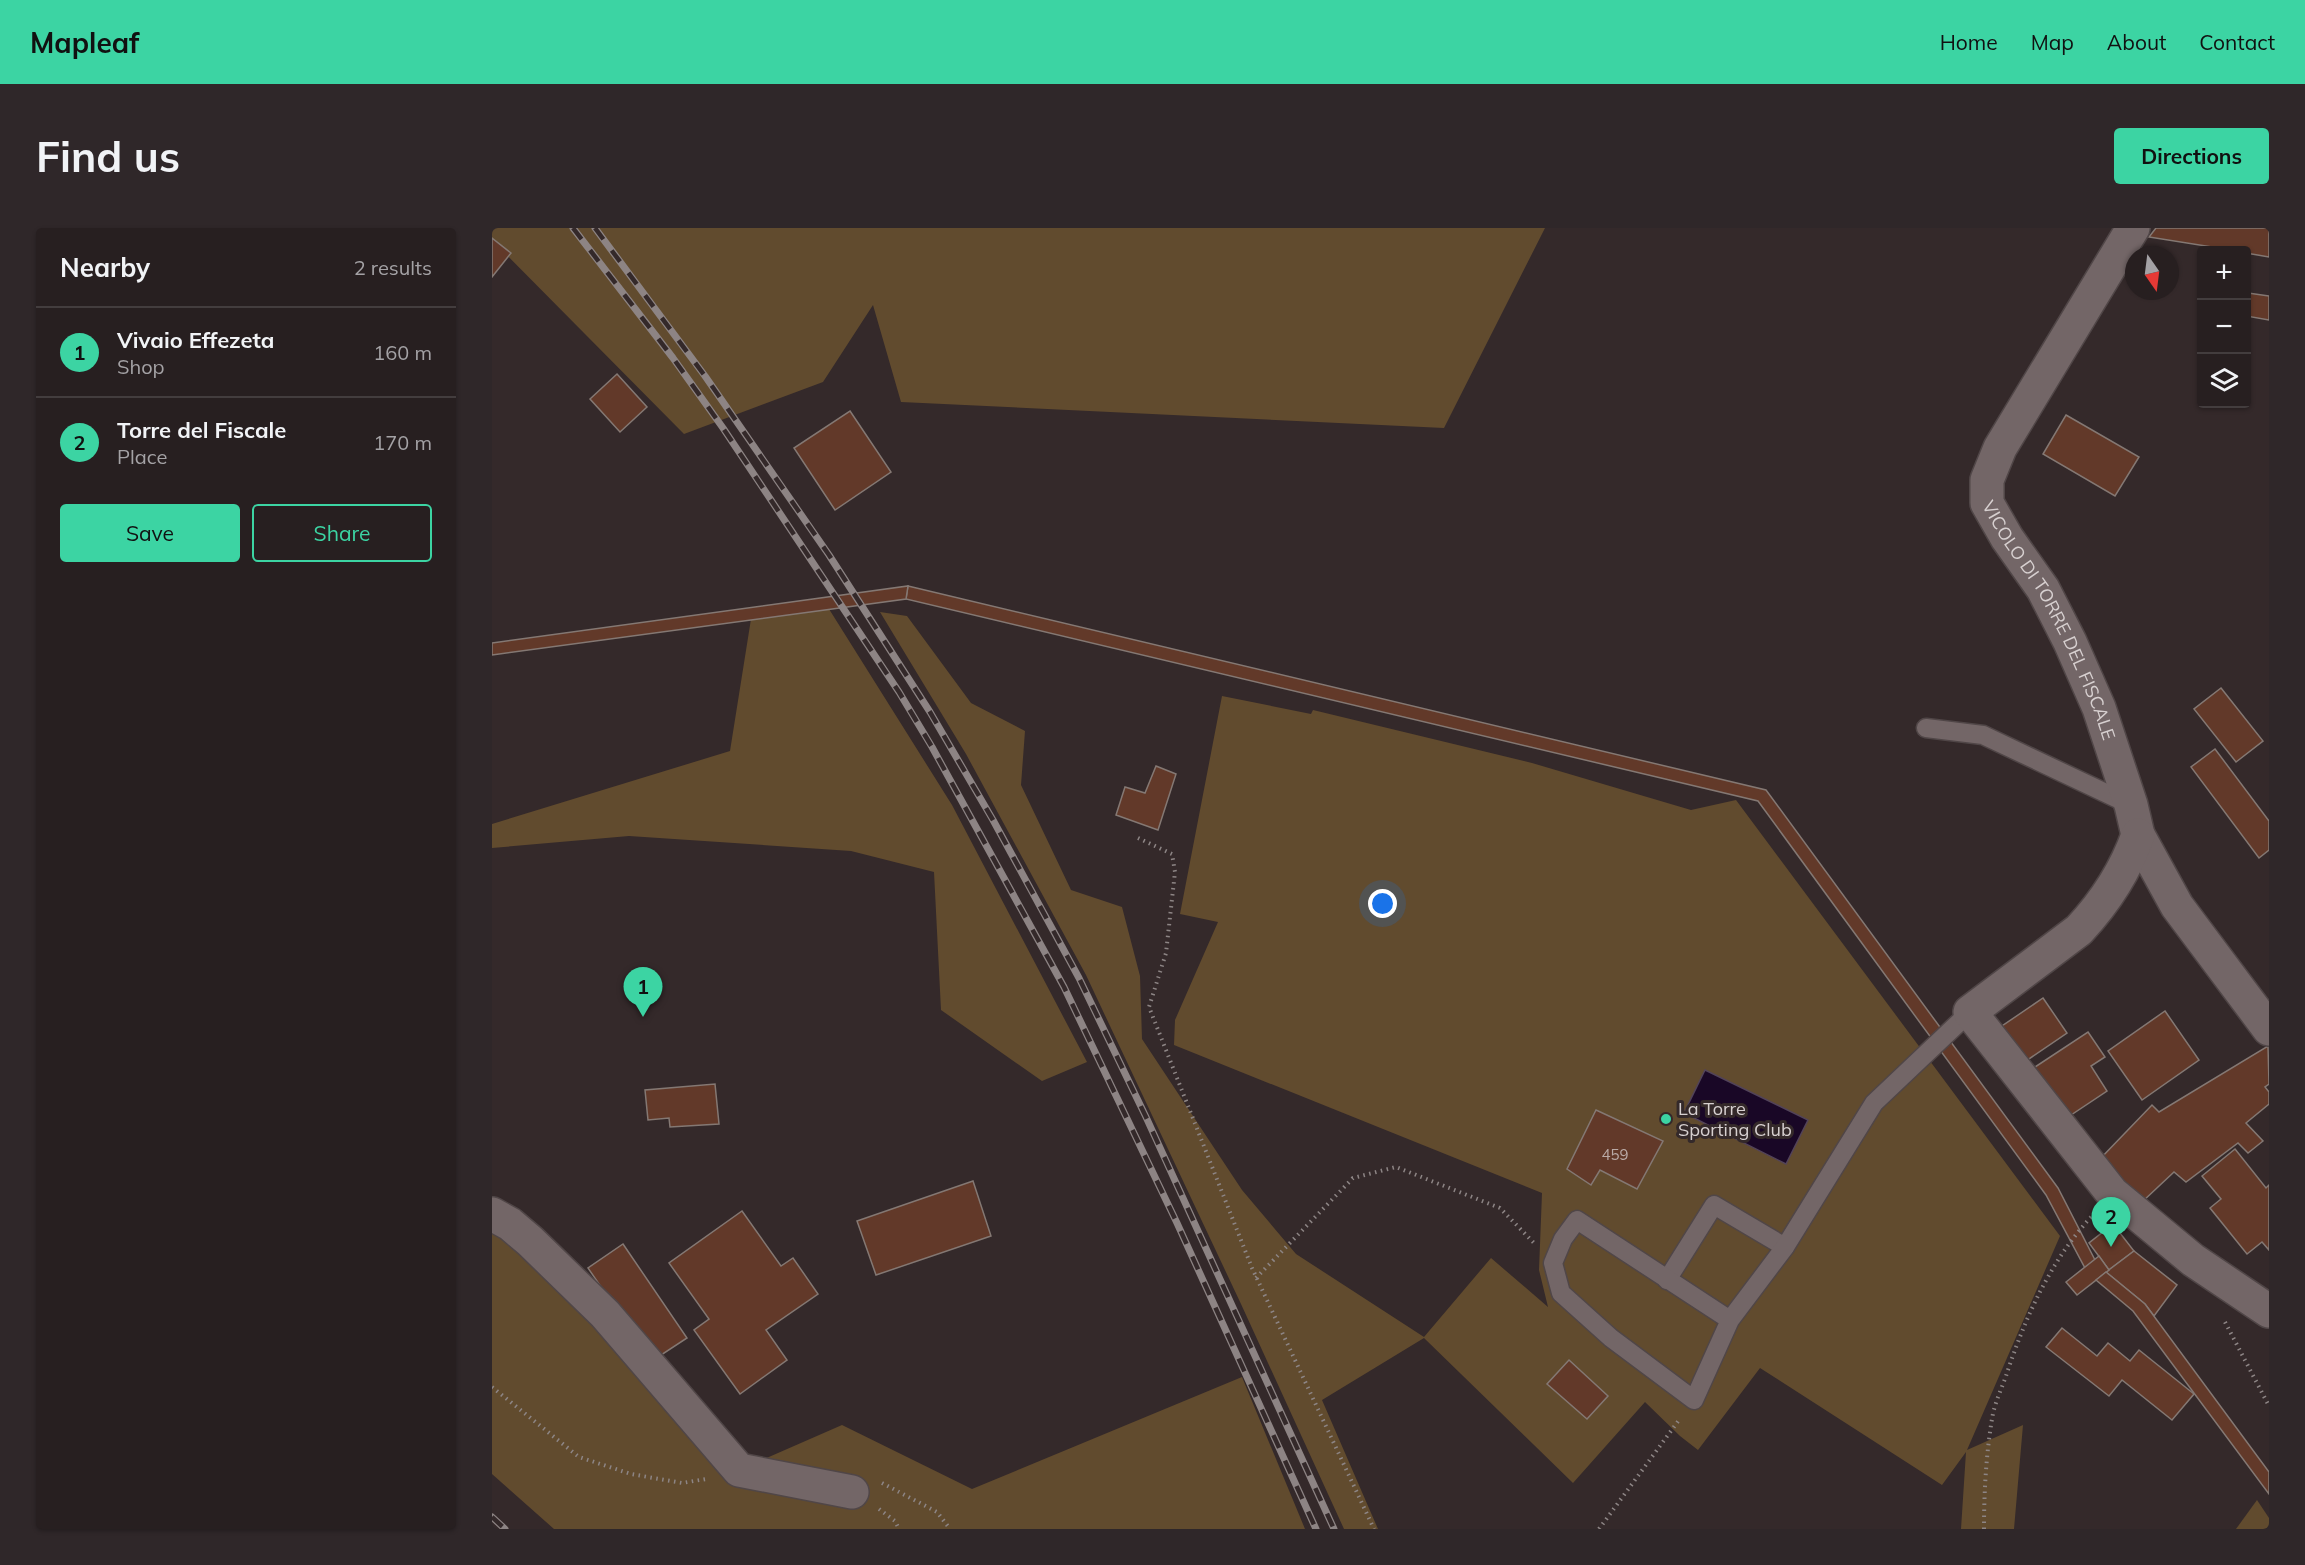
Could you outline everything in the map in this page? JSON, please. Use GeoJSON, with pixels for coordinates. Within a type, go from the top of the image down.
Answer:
{"type":"FeatureCollection","features":[{"type":"Feature","properties":{"kind":"street","name":"VICOLO DI TORRE DEL FISCALE"},"geometry":{"type":"LineString","coordinates":[[2133,228],[2000,448],[1987,480],[1988,503],[2007,538],[2043,589],[2070,642],[2099,708],[2134,820],[2176,906],[2269,1029]]}},
{"type":"Feature","properties":{"kind":"street"},"geometry":{"type":"LineString","coordinates":[[2134,820],[2117,883],[2092,915],[2079,930],[1970,1012],[2112,1193],[2193,1260],[2269,1311]]}},
{"type":"Feature","properties":{"kind":"street"},"geometry":{"type":"LineString","coordinates":[[492,1214],[510,1224],[530,1241],[605,1314],[739,1470],[852,1491]]}},
{"type":"Feature","properties":{"kind":"lane"},"geometry":{"type":"LineString","coordinates":[[1926,728],[1983,735],[2134,820]]}},
{"type":"Feature","properties":{"kind":"lane"},"geometry":{"type":"LineString","coordinates":[[1730,1320],[1578,1220],[1563,1239],[1553,1263],[1561,1293],[1611,1338],[1694,1400],[1730,1320],[1785,1247],[1874,1103],[1970,1012]]}},
{"type":"Feature","properties":{"kind":"lane"},"geometry":{"type":"LineString","coordinates":[[1667,1280],[1714,1205],[1785,1247]]}},
{"type":"Feature","properties":{"kind":"path"},"geometry":{"type":"LineString","coordinates":[[1138,838],[1172,854],[1174,872],[1166,953],[1149,1007],[1256,1278],[1374,1529]]}},
{"type":"Feature","properties":{"kind":"path"},"geometry":{"type":"LineString","coordinates":[[1256,1278],[1353,1178],[1396,1167],[1500,1208],[1553,1263]]}},
{"type":"Feature","properties":{"kind":"path"},"geometry":{"type":"LineString","coordinates":[[1984,1529],[1984,1495],[1992,1417],[2015,1348],[2053,1266],[2074,1235],[2112,1193]]}},
{"type":"Feature","properties":{"kind":"path"},"geometry":{"type":"LineString","coordinates":[[2220,1312],[2269,1406]]}},
{"type":"Feature","properties":{"kind":"path"},"geometry":{"type":"LineString","coordinates":[[492,1387],[579,1457],[632,1474],[682,1483],[710,1479],[739,1470]]}},
{"type":"Feature","properties":{"kind":"path"},"geometry":{"type":"LineString","coordinates":[[1599,1529],[1694,1400]]}},
{"type":"Feature","properties":{"kind":"path"},"geometry":{"type":"LineString","coordinates":[[852,1491],[876,1480],[937,1512],[950,1529]]}},
{"type":"Feature","properties":{"kind":"shaded area"},"geometry":{"type":"Polygon","coordinates":[[[492,228],[1545,228],[1444,428],[901,402],[873,305],[823,382],[684,434],[492,240],[492,228]]]}},
{"type":"Feature","properties":{"kind":"shaded area"},"geometry":{"type":"Polygon","coordinates":[[[829,609],[952,805],[1087,1062],[1042,1081],[941,1010],[934,872],[851,851],[629,836],[492,848],[492,824],[730,751],[751,619],[829,609]]]}},
{"type":"Feature","properties":{"kind":"shaded area","name":"La Torre Sporting Club"},"geometry":{"type":"Polygon","coordinates":[[[880,612],[907,616],[971,703],[1025,731],[1021,785],[1071,890],[1122,907],[1140,976],[1142,1039],[1242,1190],[1296,1254],[1424,1337],[1491,1258],[1548,1307],[1539,1270],[1542,1193],[1174,1045],[1175,1020],[1218,922],[1180,914],[1222,696],[1311,714],[1313,710],[1532,763],[1691,810],[1736,800],[2060,1236],[1967,1450],[2023,1425],[2014,1529],[1961,1529],[1966,1452],[1942,1485],[1760,1368],[1698,1450],[1645,1402],[1573,1483],[1424,1338],[1322,1400],[1378,1529],[1344,1529],[1086,975],[966,754],[880,612]]]}},
{"type":"Feature","properties":{"kind":"shaded area"},"geometry":{"type":"Polygon","coordinates":[[[1705,1070],[1808,1120],[1786,1164],[1684,1113],[1705,1070]]]}},
{"type":"Feature","properties":{"kind":"shaded area"},"geometry":{"type":"Polygon","coordinates":[[[492,1210],[739,1470],[842,1425],[972,1489],[1242,1377],[1305,1529],[554,1529],[492,1474],[492,1210]]]}},
{"type":"Feature","properties":{"kind":"shaded area"},"geometry":{"type":"Polygon","coordinates":[[[2257,1500],[2269,1518],[2269,1529],[2236,1529],[2257,1500]]]}},
{"type":"Feature","properties":{"kind":"building"},"geometry":{"type":"Polygon","coordinates":[[[2156,228],[2269,228],[2269,257],[2251,254],[2251,246],[2206,246],[2149,237],[2156,228]]]}},
{"type":"Feature","properties":{"kind":"building"},"geometry":{"type":"Polygon","coordinates":[[[492,238],[511,253],[492,277],[492,238]]]}},
{"type":"Feature","properties":{"kind":"building"},"geometry":{"type":"Polygon","coordinates":[[[2251,293],[2269,296],[2269,320],[2251,317],[2251,293]]]}},
{"type":"Feature","properties":{"kind":"building"},"geometry":{"type":"Polygon","coordinates":[[[617,374],[647,407],[620,432],[590,399],[617,374]]]}},
{"type":"Feature","properties":{"kind":"building"},"geometry":{"type":"Polygon","coordinates":[[[850,411],[891,472],[835,510],[794,448],[850,411]]]}},
{"type":"Feature","properties":{"kind":"building"},"geometry":{"type":"Polygon","coordinates":[[[2066,415],[2139,457],[2115,496],[2043,454],[2066,415]]]}},
{"type":"Feature","properties":{"kind":"building"},"geometry":{"type":"Polygon","coordinates":[[[908,586],[1766,790],[2058,1188],[2095,1260],[2085,1268],[2046,1195],[1758,801],[906,599],[908,586]]]}},
{"type":"Feature","properties":{"kind":"building"},"geometry":{"type":"Polygon","coordinates":[[[908,586],[906,599],[492,655],[492,643],[908,586]]]}},
{"type":"Feature","properties":{"kind":"building"},"geometry":{"type":"Polygon","coordinates":[[[2221,688],[2263,741],[2236,762],[2194,709],[2221,688]]]}},
{"type":"Feature","properties":{"kind":"building"},"geometry":{"type":"Polygon","coordinates":[[[2215,749],[2269,821],[2269,850],[2259,858],[2191,767],[2215,749]]]}},
{"type":"Feature","properties":{"kind":"building"},"geometry":{"type":"Polygon","coordinates":[[[1156,766],[1176,774],[1158,830],[1116,815],[1125,787],[1145,793],[1156,766]]]}},
{"type":"Feature","properties":{"kind":"building"},"geometry":{"type":"Polygon","coordinates":[[[2043,998],[2067,1033],[2023,1063],[1999,1028],[2043,998]]]}},
{"type":"Feature","properties":{"kind":"building"},"geometry":{"type":"Polygon","coordinates":[[[2165,1011],[2199,1060],[2142,1100],[2108,1051],[2165,1011]]]}},
{"type":"Feature","properties":{"kind":"building"},"geometry":{"type":"Polygon","coordinates":[[[2088,1032],[2105,1057],[2091,1066],[2107,1091],[2065,1119],[2032,1069],[2088,1032]]]}},
{"type":"Feature","properties":{"kind":"building"},"geometry":{"type":"Polygon","coordinates":[[[2268,1046],[2269,1084],[2265,1087],[2269,1092],[2269,1104],[2246,1123],[2263,1141],[2248,1153],[2238,1143],[2186,1182],[2174,1172],[2142,1202],[2099,1160],[2152,1105],[2159,1112],[2268,1046]]]}},
{"type":"Feature","properties":{"kind":"building"},"geometry":{"type":"Polygon","coordinates":[[[715,1084],[719,1124],[670,1127],[669,1118],[648,1120],[645,1090],[715,1084]]]}},
{"type":"Feature","properties":{"kind":"building","name":"La Torre Sporting Club"},"geometry":{"type":"Polygon","coordinates":[[[1596,1110],[1663,1141],[1637,1189],[1600,1170],[1591,1185],[1567,1169],[1596,1110]]]}},
{"type":"Feature","properties":{"kind":"building"},"geometry":{"type":"Polygon","coordinates":[[[2235,1149],[2266,1188],[2269,1185],[2269,1250],[2262,1242],[2247,1254],[2210,1208],[2221,1199],[2202,1176],[2235,1149]]]}},
{"type":"Feature","properties":{"kind":"building"},"geometry":{"type":"Polygon","coordinates":[[[973,1181],[991,1236],[876,1275],[857,1221],[973,1181]]]}},
{"type":"Feature","properties":{"kind":"building"},"geometry":{"type":"Polygon","coordinates":[[[742,1211],[781,1266],[793,1258],[818,1294],[766,1330],[787,1360],[740,1394],[694,1330],[709,1319],[669,1263],[742,1211]]]}},
{"type":"Feature","properties":{"kind":"building"},"geometry":{"type":"Polygon","coordinates":[[[2113,1224],[2134,1251],[2109,1270],[2089,1243],[2113,1224]]]}},
{"type":"Feature","properties":{"kind":"building"},"geometry":{"type":"Polygon","coordinates":[[[623,1244],[687,1338],[652,1361],[588,1268],[623,1244]]]}},
{"type":"Feature","properties":{"kind":"building"},"geometry":{"type":"Polygon","coordinates":[[[2134,1251],[2177,1285],[2154,1316],[2145,1304],[2106,1272],[2134,1251]]]}},
{"type":"Feature","properties":{"kind":"building"},"geometry":{"type":"Polygon","coordinates":[[[2099,1256],[2109,1270],[2077,1295],[2066,1282],[2099,1256]]]}},
{"type":"Feature","properties":{"kind":"building"},"geometry":{"type":"Polygon","coordinates":[[[2106,1272],[2145,1304],[2269,1472],[2269,1494],[2133,1311],[2096,1280],[2106,1272]]]}},
{"type":"Feature","properties":{"kind":"building"},"geometry":{"type":"Polygon","coordinates":[[[2062,1328],[2097,1356],[2108,1343],[2130,1361],[2139,1350],[2194,1394],[2172,1420],[2122,1380],[2109,1396],[2046,1347],[2062,1328]]]}},
{"type":"Feature","properties":{"kind":"building"},"geometry":{"type":"Polygon","coordinates":[[[1569,1360],[1608,1396],[1587,1419],[1547,1384],[1569,1360]]]}},
{"type":"Feature","properties":{"kind":"railway"},"geometry":{"type":"LineString","coordinates":[[573,228],[673,358],[723,428],[899,692],[932,747],[1064,987],[1177,1223],[1316,1529]]}},
{"type":"Feature","properties":{"kind":"railway"},"geometry":{"type":"LineString","coordinates":[[595,228],[705,376],[829,555],[930,712],[993,820],[1079,978],[1146,1117],[1334,1529]]}},
{"type":"Feature","properties":{"kind":"railway"},"geometry":{"type":"LineString","coordinates":[[492,1517],[505,1529]]}},
{"type":"Feature","properties":{"kind":"place","name":"Vivaio Effezeta"},"geometry":{"type":"Point","coordinates":[643,1017]}},
{"type":"Feature","properties":{"kind":"place","name":"La Torre Sporting Club"},"geometry":{"type":"Point","coordinates":[1666,1119]}},
{"type":"Feature","properties":{"kind":"place","name":"Torre del Fiscale"},"geometry":{"type":"Point","coordinates":[2111,1247]}}]}
